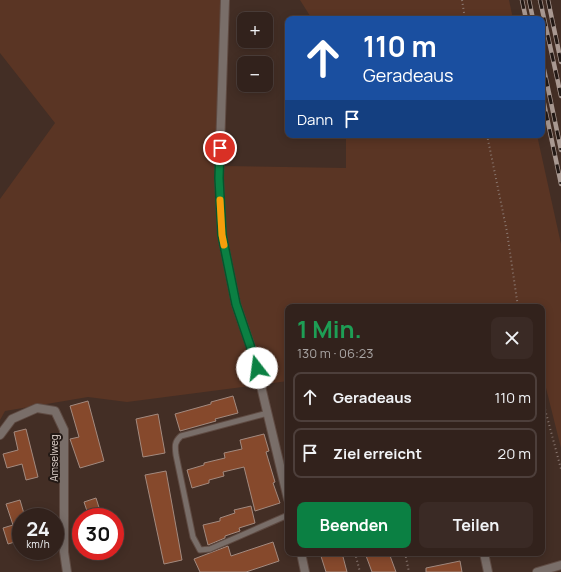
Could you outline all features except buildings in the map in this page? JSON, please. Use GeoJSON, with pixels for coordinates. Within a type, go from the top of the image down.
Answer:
{"type":"FeatureCollection","features":[{"type":"Feature","properties":{"kind":"street"},"geometry":{"type":"LineString","coordinates":[[225,0],[219,178],[222,235],[236,304],[253,354],[285,486]]}},
{"type":"Feature","properties":{"kind":"street","name":"Amselweg"},"geometry":{"type":"LineString","coordinates":[[0,435],[12,418],[37,408],[55,411],[64,430],[64,552],[67,572]]}},
{"type":"Feature","properties":{"kind":"street"},"geometry":{"type":"LineString","coordinates":[[302,556],[305,572]]}},
{"type":"Feature","properties":{"kind":"street"},"geometry":{"type":"LineString","coordinates":[[485,556],[488,572]]}},
{"type":"Feature","properties":{"kind":"street"},"geometry":{"type":"LineString","coordinates":[[537,572],[561,564]]}},
{"type":"Feature","properties":{"kind":"lane"},"geometry":{"type":"LineString","coordinates":[[268,413],[181,436],[176,440],[176,455],[193,537],[197,547],[200,550],[210,549],[285,516]]}},
{"type":"Feature","properties":{"kind":"path"},"geometry":{"type":"LineString","coordinates":[[462,0],[465,16]]}},
{"type":"Feature","properties":{"kind":"path"},"geometry":{"type":"LineString","coordinates":[[488,138],[507,232],[518,304]]}},
{"type":"Feature","properties":{"kind":"path"},"geometry":{"type":"LineString","coordinates":[[545,409],[561,469]]}},
{"type":"Feature","properties":{"kind":"path"},"geometry":{"type":"LineString","coordinates":[[357,556],[360,572]]}},
{"type":"Feature","properties":{"kind":"path"},"geometry":{"type":"LineString","coordinates":[[406,556],[409,572]]}},
{"type":"Feature","properties":{"kind":"shaded area"},"geometry":{"type":"Polygon","coordinates":[[[0,0],[229,0],[224,166],[346,168],[346,138],[538,138],[561,244],[561,448],[545,384],[545,304],[285,304],[285,381],[127,402],[88,397],[5,411],[0,420],[0,199],[55,123],[0,53],[0,0]]]}},
{"type":"Feature","properties":{"kind":"shaded area"},"geometry":{"type":"Polygon","coordinates":[[[300,0],[509,0],[512,16],[310,16],[300,0]]]}},
{"type":"Feature","properties":{"kind":"railway"},"geometry":{"type":"LineString","coordinates":[[522,0],[525,16]]}},
{"type":"Feature","properties":{"kind":"railway"},"geometry":{"type":"LineString","coordinates":[[529,0],[532,16]]}},
{"type":"Feature","properties":{"kind":"railway"},"geometry":{"type":"LineString","coordinates":[[540,0],[544,16]]}},
{"type":"Feature","properties":{"kind":"railway"},"geometry":{"type":"LineString","coordinates":[[548,0],[561,62]]}},
{"type":"Feature","properties":{"kind":"railway"},"geometry":{"type":"LineString","coordinates":[[545,23],[561,96]]}},
{"type":"Feature","properties":{"kind":"railway"},"geometry":{"type":"LineString","coordinates":[[545,74],[561,150]]}},
{"type":"Feature","properties":{"kind":"railway"},"geometry":{"type":"LineString","coordinates":[[545,108],[561,184]]}},
{"type":"Feature","properties":{"kind":"slow traffic"},"geometry":{"type":"LineString","coordinates":[[220,200],[224,245]]}},
{"type":"Feature","properties":{"kind":"route"},"geometry":{"type":"LineString","coordinates":[[220,148],[219,178],[222,235],[236,304],[257,368]]}}]}
